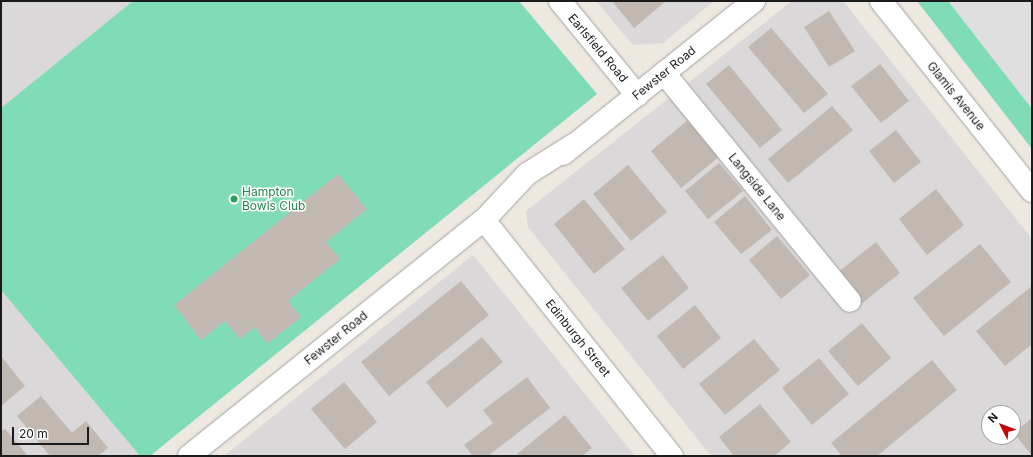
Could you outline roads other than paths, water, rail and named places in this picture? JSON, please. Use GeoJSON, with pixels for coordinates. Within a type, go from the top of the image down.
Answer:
{"type":"FeatureCollection","features":[{"type":"Feature","properties":{"kind":"street","name":"Earlsfield Road"},"geometry":{"type":"LineString","coordinates":[[560,1],[637,95]]}},
{"type":"Feature","properties":{"kind":"street","name":"Fewster Road"},"geometry":{"type":"LineString","coordinates":[[189,456],[484,220],[509,209],[520,199],[538,178],[573,145],[754,1]]}},
{"type":"Feature","properties":{"kind":"street","name":"Glamis Avenue"},"geometry":{"type":"LineString","coordinates":[[881,1],[1032,191]]}},
{"type":"Feature","properties":{"kind":"street","name":"Langside Lane"},"geometry":{"type":"LineString","coordinates":[[664,73],[850,301]]}},
{"type":"Feature","properties":{"kind":"street","name":"Edinburgh Street"},"geometry":{"type":"LineString","coordinates":[[484,220],[672,456]]}},
{"type":"Feature","properties":{"kind":"place","name":"Hampton Bowls Club"},"geometry":{"type":"Point","coordinates":[234,199]}}]}
